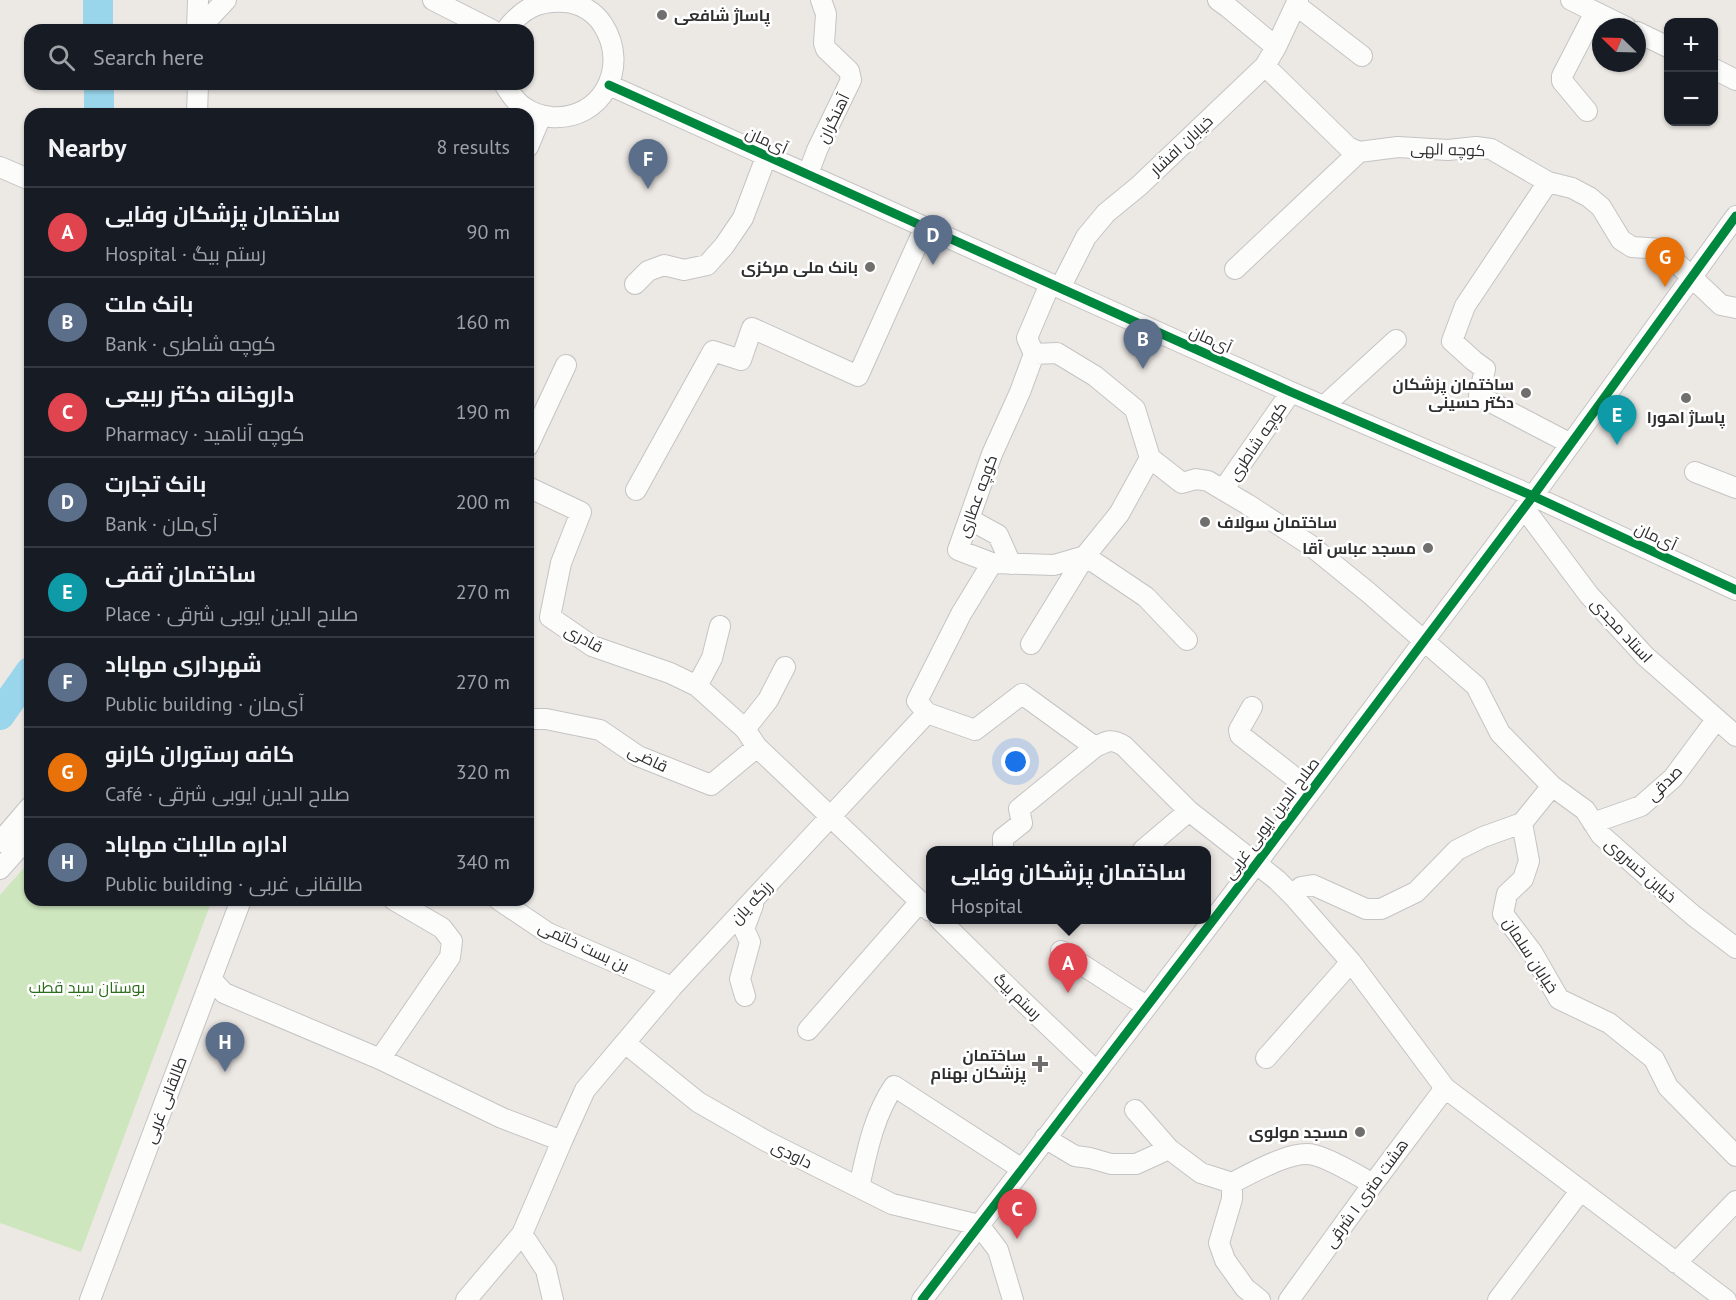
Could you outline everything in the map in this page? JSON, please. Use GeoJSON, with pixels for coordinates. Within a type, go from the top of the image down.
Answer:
{"type":"FeatureCollection","features":[{"type":"Feature","properties":{"kind":"street"},"geometry":{"type":"LineString","coordinates":[[198,0],[198,24]]}},
{"type":"Feature","properties":{"kind":"street"},"geometry":{"type":"LineString","coordinates":[[204,24],[226,0]]}},
{"type":"Feature","properties":{"kind":"street"},"geometry":{"type":"LineString","coordinates":[[433,0],[480,24]]}},
{"type":"Feature","properties":{"kind":"street","name":"آهنگران"},"geometry":{"type":"LineString","coordinates":[[808,174],[851,80],[849,71],[826,49],[824,43],[826,14],[821,0]]}},
{"type":"Feature","properties":{"kind":"street"},"geometry":{"type":"LineString","coordinates":[[1218,0],[1276,47]]}},
{"type":"Feature","properties":{"kind":"street"},"geometry":{"type":"LineString","coordinates":[[1570,0],[1607,18]]}},
{"type":"Feature","properties":{"kind":"street"},"geometry":{"type":"LineString","coordinates":[[511,24],[516,17],[533,6],[552,1],[572,1],[601,21],[610,35],[614,51],[614,68],[609,85],[597,101],[581,112],[561,118],[534,113]]}},
{"type":"Feature","properties":{"kind":"street"},"geometry":{"type":"LineString","coordinates":[[1297,2],[1362,56]]}},
{"type":"Feature","properties":{"kind":"street","name":"خیابان افشار"},"geometry":{"type":"LineString","coordinates":[[1055,286],[1086,237],[1106,213],[1139,186],[1265,66],[1297,2]]}},
{"type":"Feature","properties":{"kind":"street"},"geometry":{"type":"LineString","coordinates":[[1587,111],[1562,81],[1562,76],[1594,12]]}},
{"type":"Feature","properties":{"kind":"street"},"geometry":{"type":"LineString","coordinates":[[1646,36],[1664,45]]}},
{"type":"Feature","properties":{"kind":"street"},"geometry":{"type":"LineString","coordinates":[[1235,269],[1359,152],[1348,147],[1265,66]]}},
{"type":"Feature","properties":{"kind":"street"},"geometry":{"type":"LineString","coordinates":[[1718,71],[1736,80]]}},
{"type":"Feature","properties":{"kind":"street","name":"آی‌مان"},"geometry":{"type":"LineString","coordinates":[[609,85],[1324,406],[1529,502],[1736,590]]}},
{"type":"Feature","properties":{"kind":"street"},"geometry":{"type":"LineString","coordinates":[[197,108],[198,90]]}},
{"type":"Feature","properties":{"kind":"street"},"geometry":{"type":"LineString","coordinates":[[507,90],[512,98],[524,108]]}},
{"type":"Feature","properties":{"kind":"street"},"geometry":{"type":"LineString","coordinates":[[534,133],[541,116]]}},
{"type":"Feature","properties":{"kind":"street","name":"کوچه الهی"},"geometry":{"type":"LineString","coordinates":[[1359,152],[1398,147],[1448,150],[1483,147],[1491,149],[1548,182],[1572,188],[1589,197],[1601,207],[1621,240],[1632,247],[1662,249],[1721,305],[1736,308]]}},
{"type":"Feature","properties":{"kind":"street"},"geometry":{"type":"LineString","coordinates":[[635,284],[648,271],[664,265],[684,270],[707,265],[724,246],[743,218],[766,157]]}},
{"type":"Feature","properties":{"kind":"street"},"geometry":{"type":"LineString","coordinates":[[0,167],[24,177]]}},
{"type":"Feature","properties":{"kind":"street"},"geometry":{"type":"LineString","coordinates":[[1548,182],[1465,306],[1452,341],[1485,369],[1479,396],[1570,444]]}},
{"type":"Feature","properties":{"kind":"street","name":"صلاح الدین ایوبی غریی"},"geometry":{"type":"LineString","coordinates":[[1211,922],[1529,502],[1736,216]]}},
{"type":"Feature","properties":{"kind":"street"},"geometry":{"type":"LineString","coordinates":[[636,490],[713,351],[741,360],[752,328],[858,376],[925,227]]}},
{"type":"Feature","properties":{"kind":"street","name":"کوچه عطاری"},"geometry":{"type":"LineString","coordinates":[[992,563],[958,550],[992,454],[1020,392],[1034,354],[1027,338],[1055,286]]}},
{"type":"Feature","properties":{"kind":"street"},"geometry":{"type":"LineString","coordinates":[[1324,406],[1396,340]]}},
{"type":"Feature","properties":{"kind":"street"},"geometry":{"type":"LineString","coordinates":[[1031,644],[1086,556],[1119,514],[1150,459],[1135,409],[1095,376],[1057,353],[1034,354]]}},
{"type":"Feature","properties":{"kind":"street"},"geometry":{"type":"LineString","coordinates":[[534,433],[566,365]]}},
{"type":"Feature","properties":{"kind":"street","name":"کوچه شاطری"},"geometry":{"type":"LineString","coordinates":[[1223,490],[1291,392]]}},
{"type":"Feature","properties":{"kind":"street","name":"خیابن خسروی"},"geometry":{"type":"LineString","coordinates":[[1150,459],[1182,483],[1196,480],[1208,481],[1310,545],[1424,640],[1476,686],[1500,733],[1552,786],[1585,810],[1601,835],[1694,916],[1736,948]]}},
{"type":"Feature","properties":{"kind":"street"},"geometry":{"type":"LineString","coordinates":[[1695,472],[1736,488]]}},
{"type":"Feature","properties":{"kind":"street","name":"قادری"},"geometry":{"type":"LineString","coordinates":[[534,490],[581,512],[561,563],[550,617],[592,646],[670,673],[697,686],[745,729],[758,747],[829,816]]}},
{"type":"Feature","properties":{"kind":"street","name":"استاد مجدی"},"geometry":{"type":"LineString","coordinates":[[1529,502],[1550,544],[1597,604],[1645,656],[1736,736]]}},
{"type":"Feature","properties":{"kind":"street"},"geometry":{"type":"LineString","coordinates":[[969,519],[998,534],[1011,564]]}},
{"type":"Feature","properties":{"kind":"street"},"geometry":{"type":"LineString","coordinates":[[1086,556],[1054,565],[992,563],[961,614],[917,701],[927,712],[975,730],[1022,694],[1095,747]]}},
{"type":"Feature","properties":{"kind":"street"},"geometry":{"type":"LineString","coordinates":[[1086,556],[1146,597],[1186,640]]}},
{"type":"Feature","properties":{"kind":"street"},"geometry":{"type":"LineString","coordinates":[[697,686],[712,658],[720,626]]}},
{"type":"Feature","properties":{"kind":"street"},"geometry":{"type":"LineString","coordinates":[[745,729],[768,700],[785,667]]}},
{"type":"Feature","properties":{"kind":"street"},"geometry":{"type":"LineString","coordinates":[[1252,707],[1239,730],[1240,735],[1311,790]]}},
{"type":"Feature","properties":{"kind":"street","name":"رزگه یان"},"geometry":{"type":"LineString","coordinates":[[466,1300],[522,1234],[585,1090],[672,987],[927,712]]}},
{"type":"Feature","properties":{"kind":"street","name":"قاضی"},"geometry":{"type":"LineString","coordinates":[[534,719],[546,719],[600,730],[638,756],[711,785],[758,747]]}},
{"type":"Feature","properties":{"kind":"street","name":"صدقی"},"geometry":{"type":"LineString","coordinates":[[1593,823],[1641,806],[1673,778],[1716,720]]}},
{"type":"Feature","properties":{"kind":"street"},"geometry":{"type":"LineString","coordinates":[[1003,846],[1003,838],[1022,823],[1019,809],[1095,747],[1106,741],[1116,741],[1124,746],[1189,811],[1277,880],[1294,897],[1351,962],[1445,1088],[1719,1298]]}},
{"type":"Feature","properties":{"kind":"street"},"geometry":{"type":"LineString","coordinates":[[1294,897],[1301,887],[1313,885],[1366,909],[1381,909],[1416,892],[1457,850],[1483,837],[1522,823],[1552,786]]}},
{"type":"Feature","properties":{"kind":"street"},"geometry":{"type":"LineString","coordinates":[[1148,846],[1189,811]]}},
{"type":"Feature","properties":{"kind":"street"},"geometry":{"type":"LineString","coordinates":[[0,842],[24,814]]}},
{"type":"Feature","properties":{"kind":"street"},"geometry":{"type":"LineString","coordinates":[[808,1030],[925,907],[829,816]]}},
{"type":"Feature","properties":{"kind":"street","name":"خیابان سلمان"},"geometry":{"type":"LineString","coordinates":[[1522,823],[1529,861],[1522,879],[1507,894],[1503,914],[1532,952],[1559,999],[1609,1023],[1654,1059],[1668,1087],[1736,1156]]}},
{"type":"Feature","properties":{"kind":"street"},"geometry":{"type":"LineString","coordinates":[[0,869],[24,842]]}},
{"type":"Feature","properties":{"kind":"street"},"geometry":{"type":"LineString","coordinates":[[745,996],[740,979],[750,942],[744,928],[758,894]]}},
{"type":"Feature","properties":{"kind":"street","name":"طالقانی غربی"},"geometry":{"type":"LineString","coordinates":[[90,1300],[239,906]]}},
{"type":"Feature","properties":{"kind":"street"},"geometry":{"type":"LineString","coordinates":[[380,1059],[450,957],[452,941],[442,928],[404,906]]}},
{"type":"Feature","properties":{"kind":"street","name":"بن بست خاتمی"},"geometry":{"type":"LineString","coordinates":[[508,906],[548,933],[672,987]]}},
{"type":"Feature","properties":{"kind":"street","name":"رستم بیگ"},"geometry":{"type":"LineString","coordinates":[[950,924],[1011,990],[1096,1071]]}},
{"type":"Feature","properties":{"kind":"street","name":"صلاح الدین ایوبی غریی"},"geometry":{"type":"LineString","coordinates":[[922,1300],[1210,924]]}},
{"type":"Feature","properties":{"kind":"street"},"geometry":{"type":"LineString","coordinates":[[1062,951],[1146,1006]]}},
{"type":"Feature","properties":{"kind":"street"},"geometry":{"type":"LineString","coordinates":[[1266,1058],[1351,962]]}},
{"type":"Feature","properties":{"kind":"street"},"geometry":{"type":"LineString","coordinates":[[211,979],[224,993],[380,1059],[502,1118],[562,1141]]}},
{"type":"Feature","properties":{"kind":"street","name":"داودی"},"geometry":{"type":"LineString","coordinates":[[625,1043],[698,1102],[766,1141],[892,1204],[979,1225]]}},
{"type":"Feature","properties":{"kind":"street"},"geometry":{"type":"LineString","coordinates":[[859,1187],[872,1129],[885,1099],[894,1086],[1022,1169]]}},
{"type":"Feature","properties":{"kind":"street","name":"هشت متری ۱ شرقی"},"geometry":{"type":"LineString","coordinates":[[1289,1300],[1372,1184],[1445,1088]]}},
{"type":"Feature","properties":{"kind":"street"},"geometry":{"type":"LineString","coordinates":[[1136,1110],[1169,1149],[1201,1173],[1232,1183],[1284,1158],[1313,1154],[1372,1184]]}},
{"type":"Feature","properties":{"kind":"street"},"geometry":{"type":"LineString","coordinates":[[1045,1138],[1075,1156],[1111,1164],[1136,1164],[1169,1149]]}},
{"type":"Feature","properties":{"kind":"street"},"geometry":{"type":"LineString","coordinates":[[1232,1183],[1232,1199],[1219,1243],[1226,1260],[1245,1288],[1260,1300]]}},
{"type":"Feature","properties":{"kind":"street"},"geometry":{"type":"LineString","coordinates":[[1498,1300],[1581,1190]]}},
{"type":"Feature","properties":{"kind":"street"},"geometry":{"type":"LineString","coordinates":[[1676,1263],[1736,1201]]}},
{"type":"Feature","properties":{"kind":"street"},"geometry":{"type":"LineString","coordinates":[[979,1225],[998,1250],[1013,1300]]}},
{"type":"Feature","properties":{"kind":"street"},"geometry":{"type":"LineString","coordinates":[[522,1234],[546,1270],[553,1300]]}},
{"type":"Feature","properties":{"kind":"green space","name":"بوستان سید قطب"},"geometry":{"type":"Polygon","coordinates":[[[24,868],[24,906],[210,906],[81,1252],[0,1223],[0,895],[24,868]]]}},
{"type":"Feature","properties":{"kind":"waterway"},"geometry":{"type":"LineString","coordinates":[[98,0],[98,24]]}},
{"type":"Feature","properties":{"kind":"waterway"},"geometry":{"type":"LineString","coordinates":[[99,90],[99,108]]}},
{"type":"Feature","properties":{"kind":"waterway"},"geometry":{"type":"LineString","coordinates":[[0,715],[24,681]]}},
{"type":"Feature","properties":{"kind":"cycle path"},"geometry":{"type":"LineString","coordinates":[[609,85],[1291,392],[1533,496],[1736,590]]}},
{"type":"Feature","properties":{"kind":"cycle path"},"geometry":{"type":"LineString","coordinates":[[1211,923],[1533,496],[1736,216]]}},
{"type":"Feature","properties":{"kind":"cycle path"},"geometry":{"type":"LineString","coordinates":[[922,1300],[1210,924]]}},
{"type":"Feature","properties":{"kind":"place","name":"پاساژ شافعی"},"geometry":{"type":"Point","coordinates":[662,15]}},
{"type":"Feature","properties":{"kind":"place","name":"شهرداری مهاباد"},"geometry":{"type":"Point","coordinates":[648,189]}},
{"type":"Feature","properties":{"kind":"place","name":"بانک تجارت"},"geometry":{"type":"Point","coordinates":[933,265]}},
{"type":"Feature","properties":{"kind":"place","name":"بانک ملی مرکزی"},"geometry":{"type":"Point","coordinates":[870,267]}},
{"type":"Feature","properties":{"kind":"place","name":"کافه رستوران کارنو"},"geometry":{"type":"Point","coordinates":[1665,287]}},
{"type":"Feature","properties":{"kind":"place","name":"بانک ملت"},"geometry":{"type":"Point","coordinates":[1143,369]}},
{"type":"Feature","properties":{"kind":"place","name":"ساختمان پزشکان دکتر حسینی"},"geometry":{"type":"Point","coordinates":[1526,393]}},
{"type":"Feature","properties":{"kind":"place","name":"پاساژ اهورا"},"geometry":{"type":"Point","coordinates":[1686,398]}},
{"type":"Feature","properties":{"kind":"place","name":"ساختمان ثقفی"},"geometry":{"type":"Point","coordinates":[1617,445]}},
{"type":"Feature","properties":{"kind":"place","name":"ساختمان سولاف"},"geometry":{"type":"Point","coordinates":[1205,522]}},
{"type":"Feature","properties":{"kind":"place","name":"مسجد عباس آقا"},"geometry":{"type":"Point","coordinates":[1428,548]}},
{"type":"Feature","properties":{"kind":"place","name":"ساختمان پزشکان وفایی"},"geometry":{"type":"Point","coordinates":[1068,993]}},
{"type":"Feature","properties":{"kind":"place","name":"ساختمان پزشکان بهنام"},"geometry":{"type":"Point","coordinates":[1040,1064]}},
{"type":"Feature","properties":{"kind":"place","name":"اداره مالیات مهاباد"},"geometry":{"type":"Point","coordinates":[225,1072]}},
{"type":"Feature","properties":{"kind":"place","name":"مسجد مولوی"},"geometry":{"type":"Point","coordinates":[1360,1132]}},
{"type":"Feature","properties":{"kind":"place","name":"داروخانه دکتر ربیعی"},"geometry":{"type":"Point","coordinates":[1017,1239]}}]}
